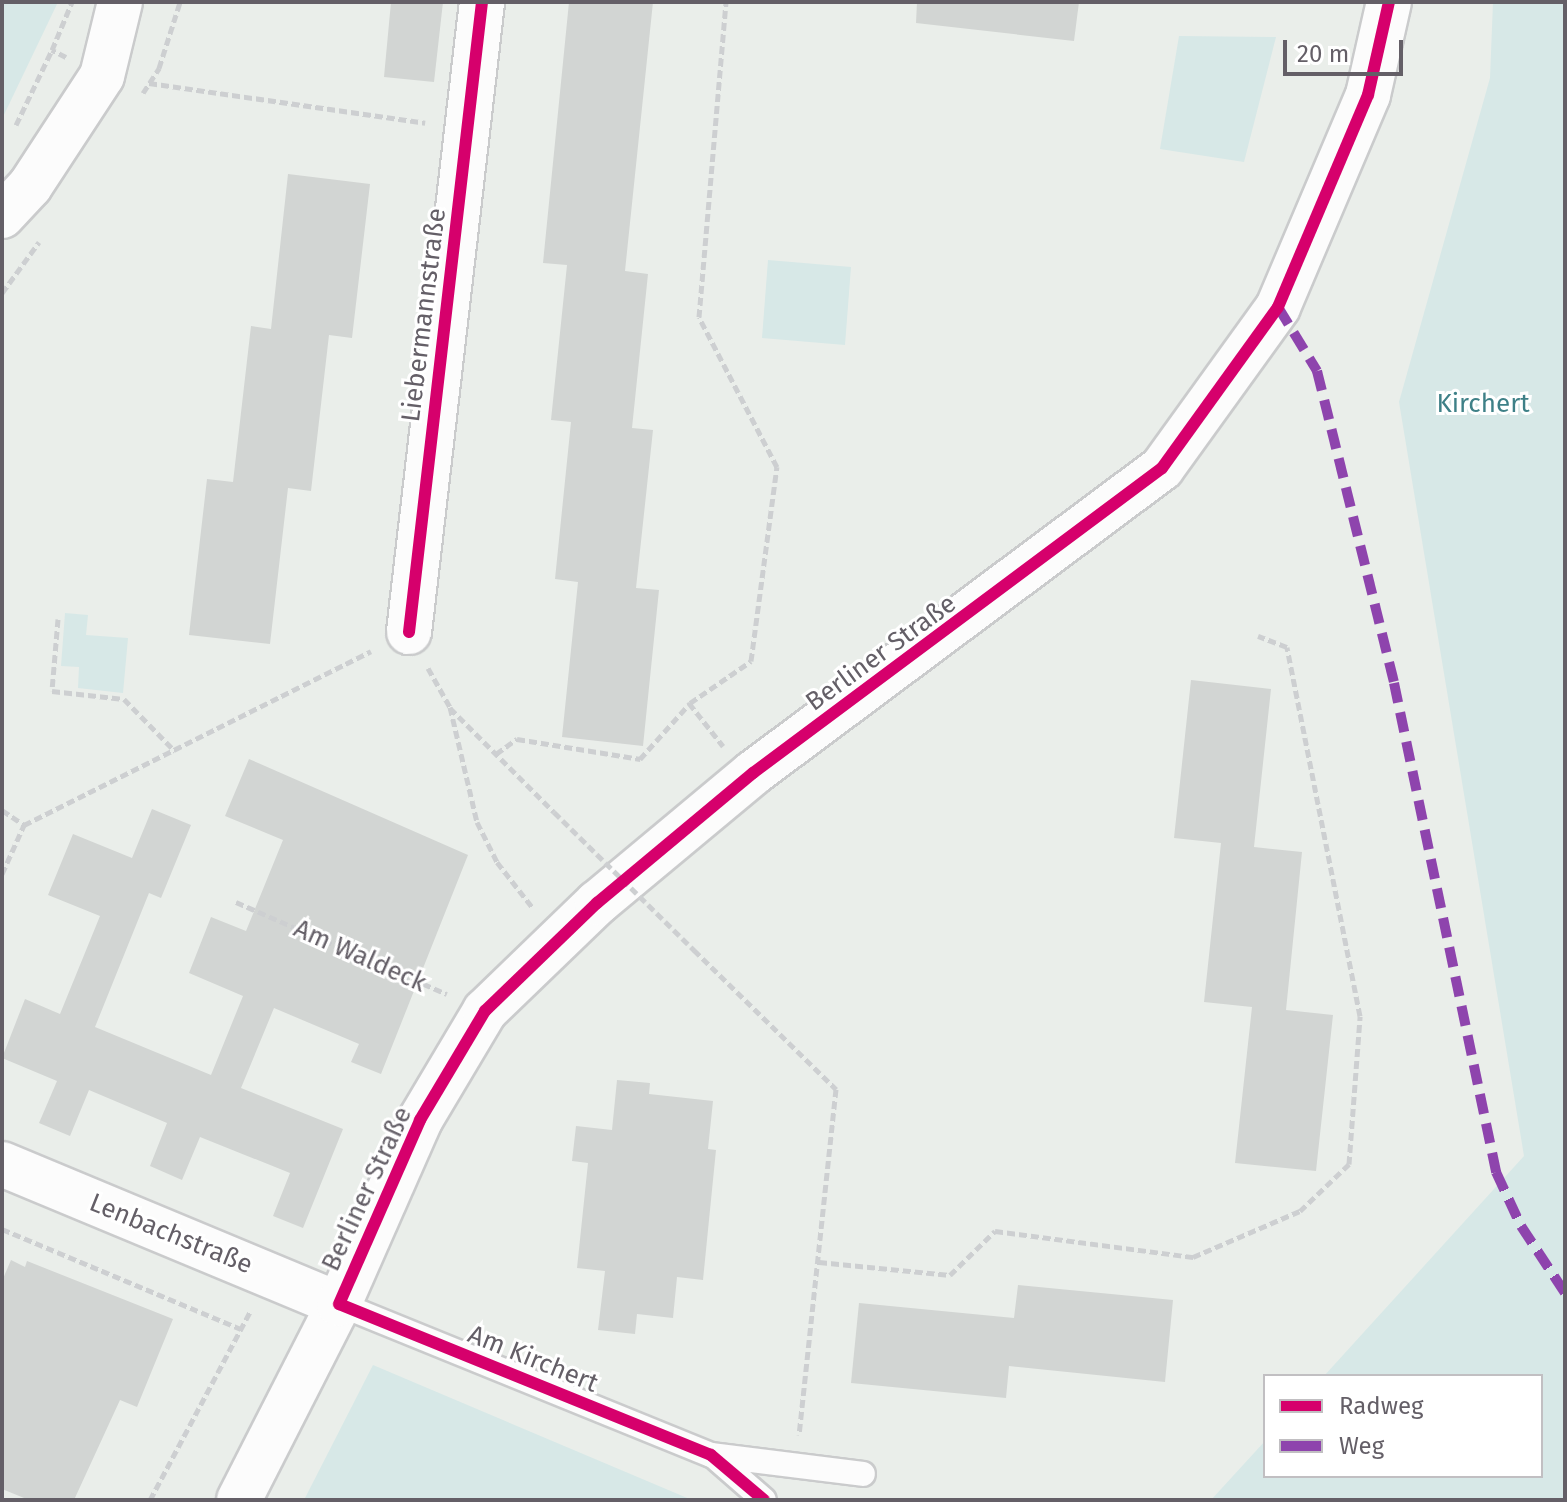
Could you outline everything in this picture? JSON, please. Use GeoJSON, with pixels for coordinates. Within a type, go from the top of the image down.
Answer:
{"type":"FeatureCollection","features":[{"type":"Feature","properties":{"kind":"street"},"geometry":{"type":"LineString","coordinates":[[2,216],[30,186],[102,76],[120,2]]}},
{"type":"Feature","properties":{"kind":"street","name":"Liebermannstraße"},"geometry":{"type":"LineString","coordinates":[[409,632],[482,2]]}},
{"type":"Feature","properties":{"kind":"street","name":"Berliner Straße"},"geometry":{"type":"LineString","coordinates":[[239,1500],[339,1304],[420,1120],[485,1011],[560,940],[748,778],[1162,468],[1278,307],[1368,95],[1389,2]]}},
{"type":"Feature","properties":{"kind":"street","name":"Lenbachstraße"},"geometry":{"type":"LineString","coordinates":[[2,1164],[339,1304]]}},
{"type":"Feature","properties":{"kind":"lane","name":"Am Kirchert"},"geometry":{"type":"LineString","coordinates":[[339,1304],[711,1455],[863,1474]]}},
{"type":"Feature","properties":{"kind":"lane"},"geometry":{"type":"LineString","coordinates":[[711,1455],[764,1500]]}},
{"type":"Feature","properties":{"kind":"path"},"geometry":{"type":"LineString","coordinates":[[496,754],[517,739],[640,759],[689,703],[751,661],[777,467],[699,317],[726,2]]}},
{"type":"Feature","properties":{"kind":"path"},"geometry":{"type":"LineString","coordinates":[[9,134],[52,50]]}},
{"type":"Feature","properties":{"kind":"path"},"geometry":{"type":"LineString","coordinates":[[149,83],[467,129]]}},
{"type":"Feature","properties":{"kind":"path"},"geometry":{"type":"LineString","coordinates":[[58,619],[52,691],[124,699],[175,751]]}},
{"type":"Feature","properties":{"kind":"path"},"geometry":{"type":"LineString","coordinates":[[2,874],[24,825],[409,632]]}},
{"type":"Feature","properties":{"kind":"path"},"geometry":{"type":"LineString","coordinates":[[819,1262],[950,1275],[995,1231],[1193,1257],[1300,1211],[1349,1164],[1360,1016],[1287,647],[1258,636]]}},
{"type":"Feature","properties":{"kind":"path"},"geometry":{"type":"LineString","coordinates":[[689,703],[748,778]]}},
{"type":"Feature","properties":{"kind":"path"},"geometry":{"type":"LineString","coordinates":[[560,940],[497,862],[477,822],[450,707],[836,1089],[795,1466]]}},
{"type":"Feature","properties":{"kind":"path"},"geometry":{"type":"LineString","coordinates":[[2,810],[24,825]]}},
{"type":"Feature","properties":{"kind":"path"},"geometry":{"type":"LineString","coordinates":[[2,1229],[241,1329]]}},
{"type":"Feature","properties":{"kind":"path"},"geometry":{"type":"LineString","coordinates":[[150,1500],[269,1274]]}},
{"type":"Feature","properties":{"kind":"green space"},"geometry":{"type":"Polygon","coordinates":[[[2,2],[58,2],[2,119],[2,2]]]}},
{"type":"Feature","properties":{"kind":"green space","name":"Kirchert"},"geometry":{"type":"Polygon","coordinates":[[[1493,2],[1565,2],[1565,1500],[1211,1500],[1263,1443],[1263,1478],[1543,1478],[1543,1374],[1326,1374],[1524,1156],[1399,402],[1490,78],[1493,2]]]}},
{"type":"Feature","properties":{"kind":"green space"},"geometry":{"type":"Polygon","coordinates":[[[1179,36],[1276,37],[1244,162],[1160,149],[1179,36]]]}},
{"type":"Feature","properties":{"kind":"green space"},"geometry":{"type":"Polygon","coordinates":[[[768,260],[851,267],[845,345],[762,338],[768,260]]]}},
{"type":"Feature","properties":{"kind":"green space"},"geometry":{"type":"Polygon","coordinates":[[[65,613],[88,615],[86,635],[128,638],[123,693],[78,688],[79,667],[61,666],[65,613]]]}},
{"type":"Feature","properties":{"kind":"green space"},"geometry":{"type":"Polygon","coordinates":[[[373,1365],[692,1500],[304,1500],[373,1365]]]}},
{"type":"Feature","properties":{"kind":"building"},"geometry":{"type":"Polygon","coordinates":[[[391,2],[443,2],[434,82],[384,77],[391,2]]]}},
{"type":"Feature","properties":{"kind":"building"},"geometry":{"type":"Polygon","coordinates":[[[569,2],[653,2],[625,271],[648,274],[632,428],[653,430],[636,588],[659,590],[643,746],[562,737],[578,582],[555,579],[571,422],[551,420],[567,265],[543,263],[569,2]]]}},
{"type":"Feature","properties":{"kind":"building"},"geometry":{"type":"Polygon","coordinates":[[[917,2],[1079,2],[1074,41],[916,23],[917,2]]]}},
{"type":"Feature","properties":{"kind":"building"},"geometry":{"type":"Polygon","coordinates":[[[288,174],[370,184],[352,338],[329,335],[311,491],[288,488],[270,644],[189,635],[207,479],[233,482],[251,326],[271,329],[288,174]]]}},
{"type":"Feature","properties":{"kind":"building"},"geometry":{"type":"Polygon","coordinates":[[[1191,680],[1271,689],[1254,847],[1302,852],[1286,1010],[1333,1015],[1316,1171],[1235,1163],[1252,1007],[1204,1002],[1221,843],[1174,838],[1191,680]]]}},
{"type":"Feature","properties":{"kind":"building"},"geometry":{"type":"Polygon","coordinates":[[[249,759],[468,855],[381,1074],[351,1062],[359,1044],[274,1008],[241,1088],[343,1129],[303,1228],[273,1216],[290,1173],[200,1137],[182,1180],[150,1166],[167,1123],[89,1090],[70,1136],[39,1123],[57,1081],[2,1058],[25,999],[60,1014],[100,916],[48,895],[73,834],[132,858],[152,809],[191,825],[161,898],[149,893],[95,1027],[211,1075],[243,996],[189,973],[211,917],[246,931],[283,840],[225,816],[249,759]]]}},
{"type":"Feature","properties":{"kind":"building"},"geometry":{"type":"Polygon","coordinates":[[[617,1080],[650,1083],[649,1094],[713,1101],[708,1149],[716,1150],[703,1280],[677,1277],[673,1318],[637,1314],[635,1334],[598,1330],[605,1271],[577,1268],[588,1163],[572,1161],[576,1126],[612,1130],[617,1080]]]}},
{"type":"Feature","properties":{"kind":"building"},"geometry":{"type":"Polygon","coordinates":[[[11,1260],[25,1267],[27,1261],[173,1319],[137,1407],[120,1400],[74,1500],[29,1500],[2,1489],[2,1281],[11,1260]]]}},
{"type":"Feature","properties":{"kind":"building"},"geometry":{"type":"Polygon","coordinates":[[[1018,1285],[1173,1300],[1165,1382],[1009,1366],[1006,1398],[851,1383],[859,1303],[1014,1318],[1018,1285]]]}},
{"type":"Feature","properties":{"kind":"marked path"},"geometry":{"type":"LineString","coordinates":[[1278,307],[1317,371],[1394,683],[1496,1172],[1521,1226],[1565,1293]]}},
{"type":"Feature","properties":{"kind":"cycle path"},"geometry":{"type":"LineString","coordinates":[[409,632],[482,2]]}},
{"type":"Feature","properties":{"kind":"cycle path"},"geometry":{"type":"LineString","coordinates":[[764,1500],[711,1455],[339,1304],[420,1120],[485,1011],[597,903],[753,773],[1162,468],[1278,307],[1368,95],[1389,2]]}}]}
